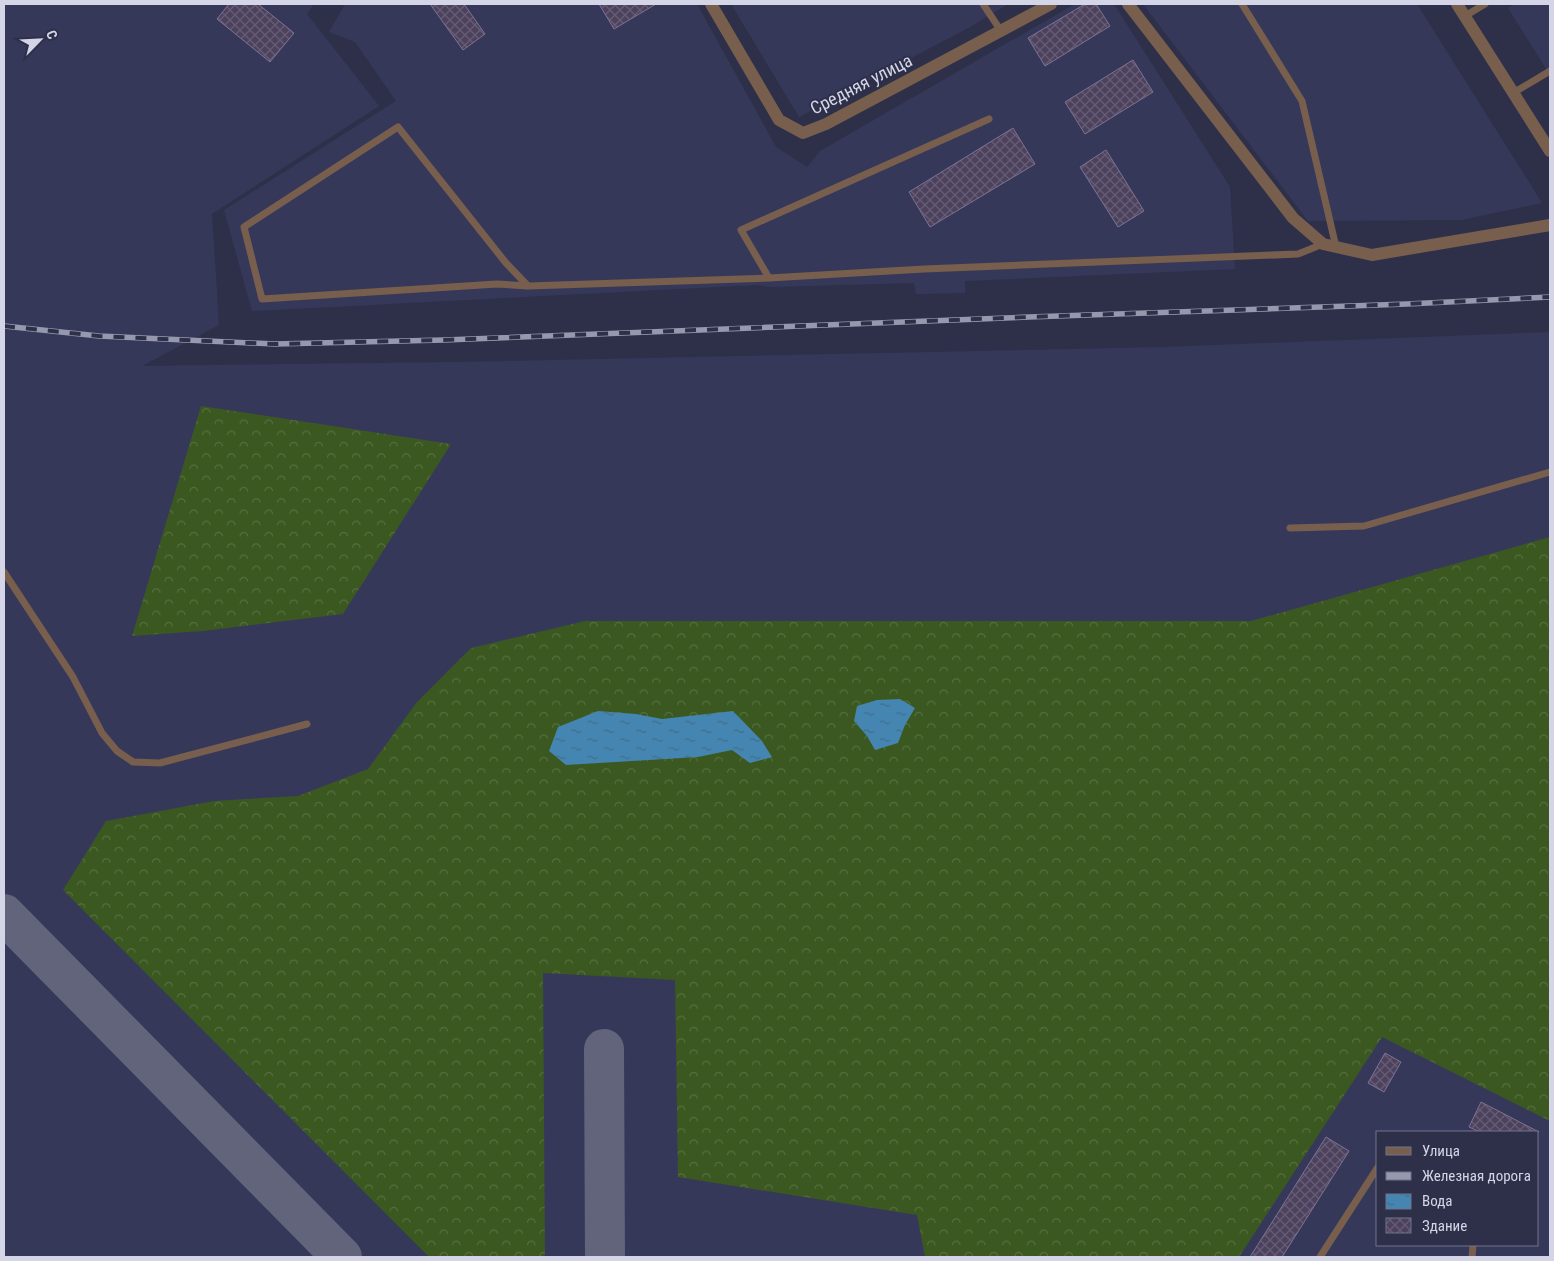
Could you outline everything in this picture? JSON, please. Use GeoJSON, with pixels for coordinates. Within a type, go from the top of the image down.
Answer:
{"type":"FeatureCollection","features":[{"type":"Feature","properties":{"kind":"street","name":"Средняя улица"},"geometry":{"type":"LineString","coordinates":[[711,4],[779,120],[802,133],[826,124],[1051,4]]}},
{"type":"Feature","properties":{"kind":"street"},"geometry":{"type":"LineString","coordinates":[[1128,4],[1293,218],[1323,244],[1372,255],[1550,225]]}},
{"type":"Feature","properties":{"kind":"street"},"geometry":{"type":"LineString","coordinates":[[1457,4],[1550,151]]}},
{"type":"Feature","properties":{"kind":"lane"},"geometry":{"type":"LineString","coordinates":[[983,4],[1001,30]]}},
{"type":"Feature","properties":{"kind":"lane"},"geometry":{"type":"LineString","coordinates":[[1242,4],[1302,101],[1336,247]]}},
{"type":"Feature","properties":{"kind":"lane"},"geometry":{"type":"LineString","coordinates":[[1465,16],[1485,4]]}},
{"type":"Feature","properties":{"kind":"lane"},"geometry":{"type":"LineString","coordinates":[[1513,93],[1550,71]]}},
{"type":"Feature","properties":{"kind":"lane"},"geometry":{"type":"LineString","coordinates":[[769,278],[741,230],[989,119]]}},
{"type":"Feature","properties":{"kind":"lane"},"geometry":{"type":"LineString","coordinates":[[528,286],[506,263],[398,127],[244,227],[262,299],[497,284],[528,286],[769,278],[924,269],[1298,254],[1323,244]]}},
{"type":"Feature","properties":{"kind":"lane"},"geometry":{"type":"LineString","coordinates":[[1290,528],[1364,526],[1550,472]]}},
{"type":"Feature","properties":{"kind":"lane"},"geometry":{"type":"LineString","coordinates":[[4,572],[73,678],[102,733],[117,750],[133,762],[160,763],[307,724]]}},
{"type":"Feature","properties":{"kind":"lane"},"geometry":{"type":"LineString","coordinates":[[1320,1257],[1376,1170]]}},
{"type":"Feature","properties":{"kind":"shaded area"},"geometry":{"type":"Polygon","coordinates":[[[4,4],[314,4],[307,14],[379,106],[212,214],[219,325],[142,366],[461,362],[1165,347],[1550,332],[1550,1257],[4,1257],[4,4]]]}},
{"type":"Feature","properties":{"kind":"shaded area"},"geometry":{"type":"Polygon","coordinates":[[[345,4],[697,4],[776,147],[807,167],[820,151],[1075,4],[1114,4],[1230,187],[1235,269],[965,281],[965,293],[916,294],[914,283],[771,287],[756,285],[252,311],[224,210],[396,101],[355,42],[329,32],[345,4]]]}},
{"type":"Feature","properties":{"kind":"shaded area"},"geometry":{"type":"Polygon","coordinates":[[[731,4],[1008,4],[970,27],[799,117],[731,4]]]}},
{"type":"Feature","properties":{"kind":"shaded area"},"geometry":{"type":"Polygon","coordinates":[[[1143,4],[1417,4],[1542,203],[1461,220],[1308,221],[1143,4]]]}},
{"type":"Feature","properties":{"kind":"shaded area"},"geometry":{"type":"Polygon","coordinates":[[[1514,4],[1550,4],[1550,75],[1508,8],[1514,4]]]}},
{"type":"Feature","properties":{"kind":"green space"},"geometry":{"type":"Polygon","coordinates":[[[201,406],[451,444],[343,614],[203,631],[132,636],[201,406]]]}},
{"type":"Feature","properties":{"kind":"green space"},"geometry":{"type":"Polygon","coordinates":[[[1550,537],[1550,1121],[1382,1037],[1239,1257],[925,1257],[917,1215],[678,1177],[675,980],[543,973],[545,1257],[429,1257],[63,890],[106,821],[214,801],[298,796],[368,769],[417,702],[471,648],[585,621],[1251,621],[1550,537]]]}},
{"type":"Feature","properties":{"kind":"water"},"geometry":{"type":"Polygon","coordinates":[[[900,699],[915,708],[905,725],[898,743],[875,750],[867,736],[854,721],[857,706],[877,700],[900,699]]]}},
{"type":"Feature","properties":{"kind":"water"},"geometry":{"type":"Polygon","coordinates":[[[598,711],[636,714],[662,719],[733,711],[762,741],[772,757],[750,763],[732,750],[698,757],[566,765],[549,751],[558,727],[598,711]]]}},
{"type":"Feature","properties":{"kind":"building"},"geometry":{"type":"Polygon","coordinates":[[[229,4],[258,4],[294,33],[270,62],[217,19],[229,4]]]}},
{"type":"Feature","properties":{"kind":"building"},"geometry":{"type":"Polygon","coordinates":[[[430,4],[464,4],[485,34],[463,50],[430,4]]]}},
{"type":"Feature","properties":{"kind":"building"},"geometry":{"type":"Polygon","coordinates":[[[599,4],[656,4],[614,29],[599,4]]]}},
{"type":"Feature","properties":{"kind":"building"},"geometry":{"type":"Polygon","coordinates":[[[1085,4],[1096,4],[1110,26],[1045,66],[1028,38],[1085,4]]]}},
{"type":"Feature","properties":{"kind":"building"},"geometry":{"type":"Polygon","coordinates":[[[1133,60],[1153,92],[1085,134],[1065,102],[1133,60]]]}},
{"type":"Feature","properties":{"kind":"building"},"geometry":{"type":"Polygon","coordinates":[[[1013,128],[1035,164],[930,227],[909,192],[1013,128]]]}},
{"type":"Feature","properties":{"kind":"building"},"geometry":{"type":"Polygon","coordinates":[[[1106,150],[1144,211],[1118,227],[1080,167],[1106,150]]]}},
{"type":"Feature","properties":{"kind":"building"},"geometry":{"type":"Polygon","coordinates":[[[1385,1053],[1401,1062],[1384,1092],[1368,1083],[1385,1053]]]}},
{"type":"Feature","properties":{"kind":"building"},"geometry":{"type":"Polygon","coordinates":[[[1481,1102],[1537,1131],[1478,1131],[1469,1127],[1481,1102]]]}},
{"type":"Feature","properties":{"kind":"building"},"geometry":{"type":"Polygon","coordinates":[[[1326,1137],[1349,1151],[1282,1257],[1250,1257],[1326,1137]]]}},
{"type":"Feature","properties":{"kind":"taxiway"},"geometry":{"type":"LineString","coordinates":[[4,914],[342,1257]]}},
{"type":"Feature","properties":{"kind":"taxiway"},"geometry":{"type":"LineString","coordinates":[[604,1049],[605,1257]]}},
{"type":"Feature","properties":{"kind":"railway"},"geometry":{"type":"LineString","coordinates":[[4,326],[99,336],[275,344],[444,340],[1550,297]]}}]}
